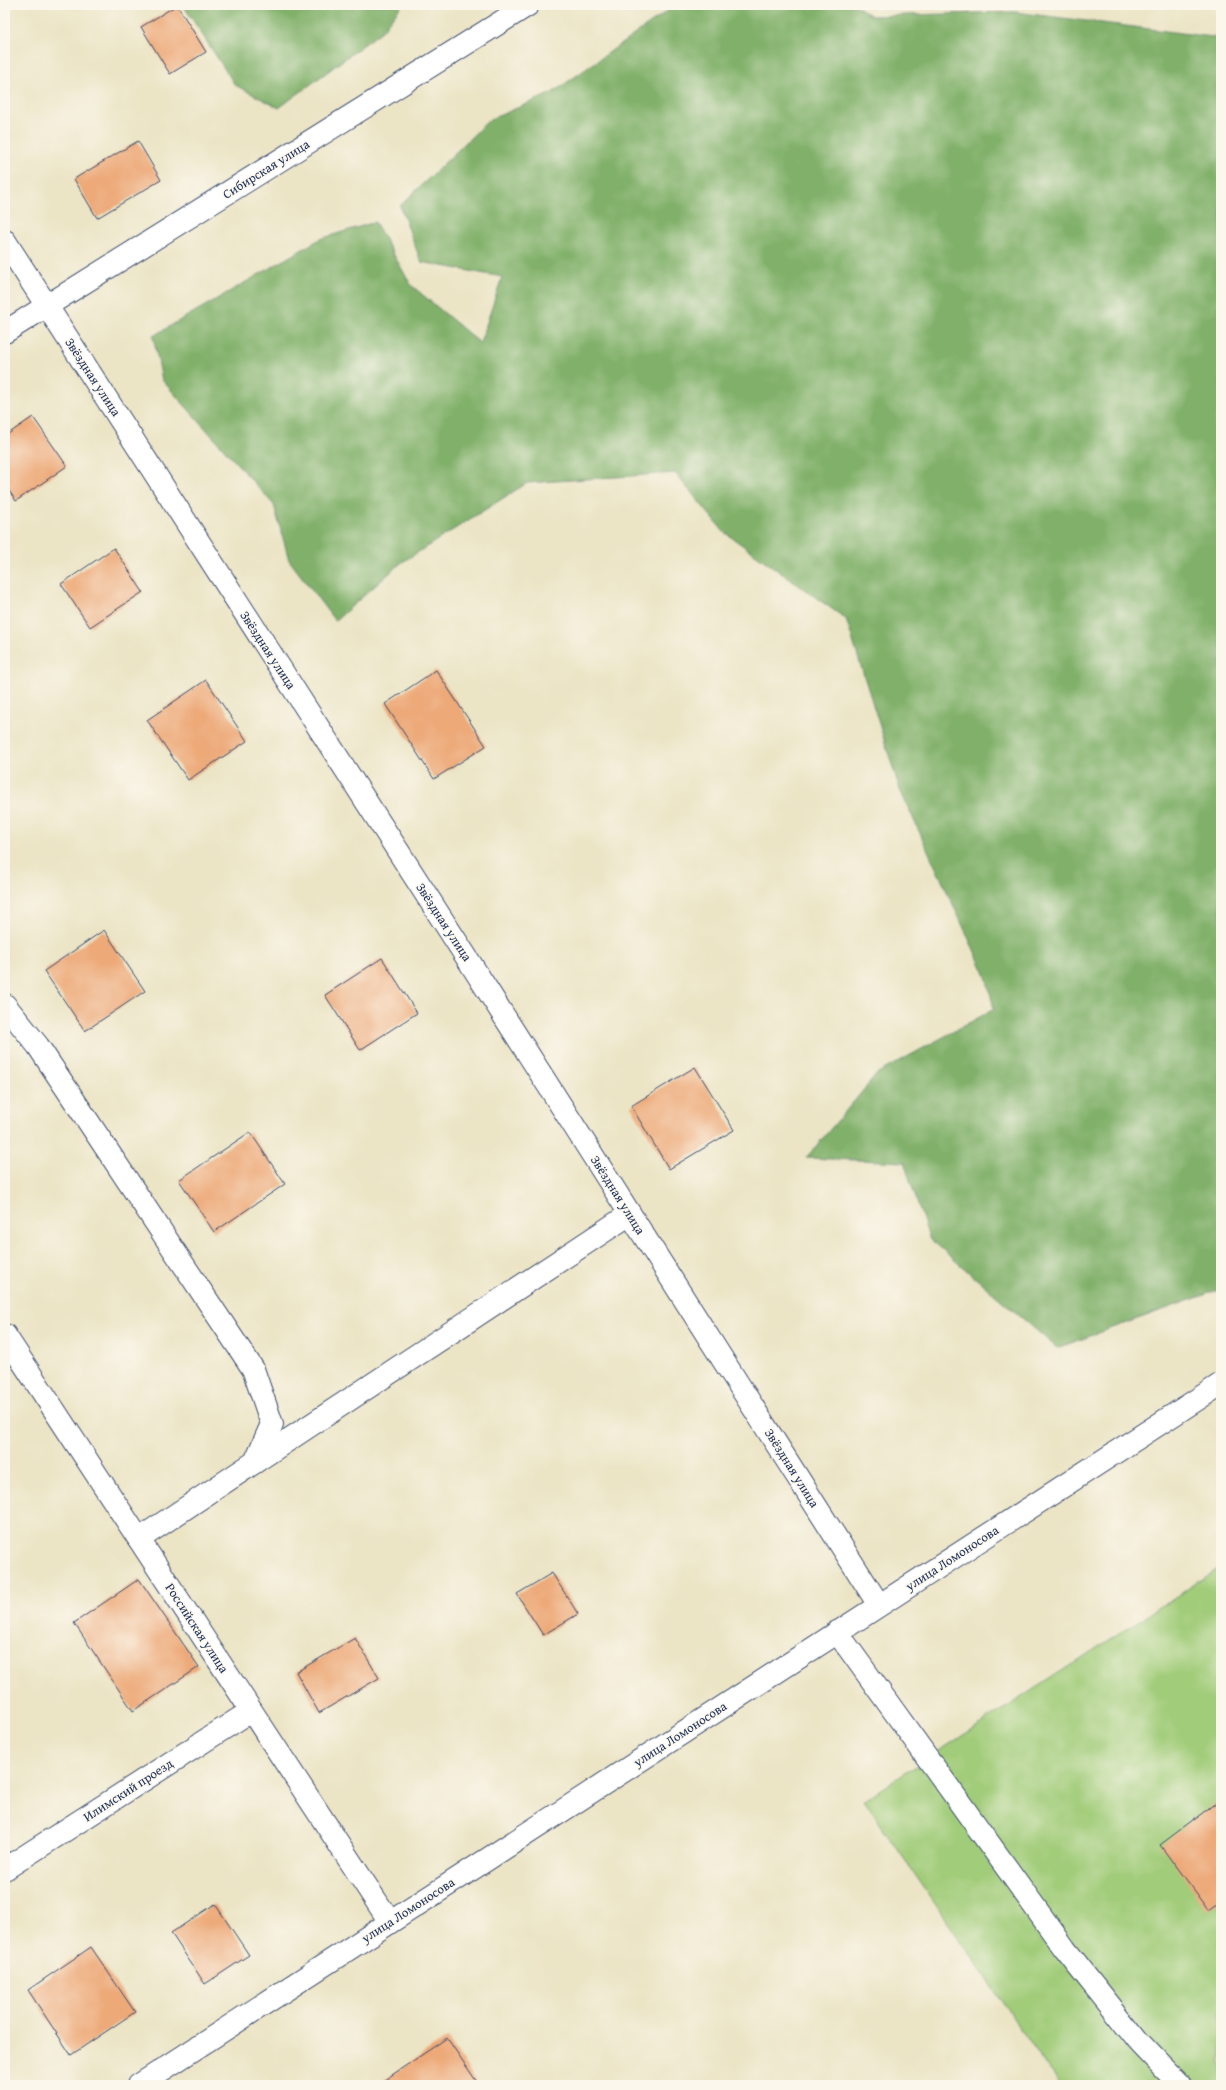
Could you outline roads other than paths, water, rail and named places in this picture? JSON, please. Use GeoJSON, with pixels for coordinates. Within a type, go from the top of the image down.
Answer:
{"type":"FeatureCollection","features":[{"type":"Feature","properties":{"kind":"street","name":"Сибирская улица"},"geometry":{"type":"LineString","coordinates":[[5,332],[528,5]]}},
{"type":"Feature","properties":{"kind":"street","name":"Звёздная улица"},"geometry":{"type":"LineString","coordinates":[[5,241],[630,1214],[879,1605]]}},
{"type":"Feature","properties":{"kind":"street"},"geometry":{"type":"LineString","coordinates":[[5,1005],[38,1046],[253,1369],[272,1424],[255,1462]]}},
{"type":"Feature","properties":{"kind":"street"},"geometry":{"type":"LineString","coordinates":[[139,1539],[630,1214]]}},
{"type":"Feature","properties":{"kind":"street","name":"Российская улица"},"geometry":{"type":"LineString","coordinates":[[5,1334],[390,1922]]}},
{"type":"Feature","properties":{"kind":"street","name":"улица Ломоносова"},"geometry":{"type":"LineString","coordinates":[[139,2085],[1221,1384]]}},
{"type":"Feature","properties":{"kind":"street"},"geometry":{"type":"LineString","coordinates":[[838,1632],[1065,1949],[1139,2042],[1180,2085]]}},
{"type":"Feature","properties":{"kind":"street","name":"Илимский проезд"},"geometry":{"type":"LineString","coordinates":[[5,1869],[252,1711]]}}]}
